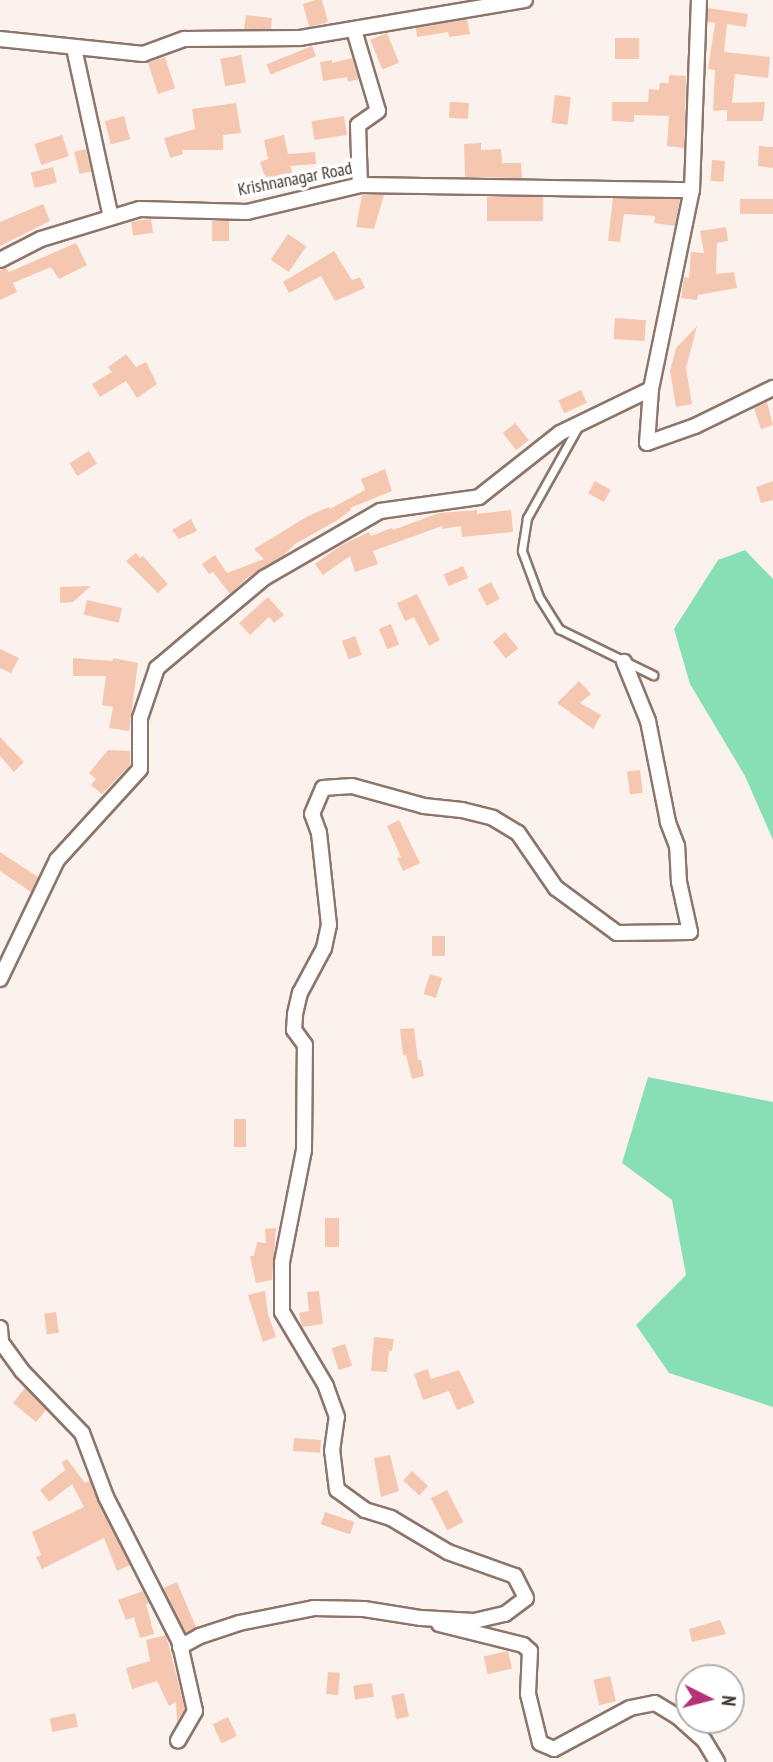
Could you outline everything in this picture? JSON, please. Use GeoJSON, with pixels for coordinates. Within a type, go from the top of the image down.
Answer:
{"type":"FeatureCollection","features":[{"type":"Feature","properties":{"kind":"street"},"geometry":{"type":"LineString","coordinates":[[0,39],[143,54],[184,39],[300,38],[525,0]]}},
{"type":"Feature","properties":{"kind":"street"},"geometry":{"type":"LineString","coordinates":[[699,0],[692,190],[651,389],[647,443],[695,426],[773,388]]}},
{"type":"Feature","properties":{"kind":"street"},"geometry":{"type":"LineString","coordinates":[[354,30],[378,111],[358,125],[360,185]]}},
{"type":"Feature","properties":{"kind":"street"},"geometry":{"type":"LineString","coordinates":[[74,48],[111,218]]}},
{"type":"Feature","properties":{"kind":"street","name":"Krishnanagar Road"},"geometry":{"type":"LineString","coordinates":[[0,260],[41,239],[140,209],[247,212],[360,185],[692,190]]}},
{"type":"Feature","properties":{"kind":"street"},"geometry":{"type":"LineString","coordinates":[[0,979],[57,860],[140,769],[140,718],[157,668],[264,578],[380,511],[480,497],[560,433],[651,389]]}},
{"type":"Feature","properties":{"kind":"street"},"geometry":{"type":"LineString","coordinates":[[180,1647],[200,1636],[239,1623],[314,1608],[364,1609],[421,1618],[474,1621],[505,1614],[526,1598],[515,1576],[448,1552],[391,1518],[365,1510],[337,1490],[332,1451],[337,1417],[326,1386],[282,1312],[282,1262],[304,1150],[305,1045],[294,1030],[295,1014],[300,993],[324,948],[329,925],[319,833],[312,814],[323,788],[352,786],[424,806],[462,810],[493,818],[518,833],[556,888],[617,933],[690,932],[679,882],[677,846],[668,821],[648,720],[624,662]]}},
{"type":"Feature","properties":{"kind":"street"},"geometry":{"type":"LineString","coordinates":[[0,1328],[1,1342],[23,1372],[82,1433],[106,1497],[180,1647],[195,1711],[178,1740]]}},
{"type":"Feature","properties":{"kind":"street"},"geometry":{"type":"LineString","coordinates":[[421,1618],[459,1631],[523,1645],[530,1651],[528,1694],[540,1743],[554,1749],[630,1707],[655,1703],[677,1716],[704,1740],[717,1762]]}},
{"type":"Feature","properties":{"kind":"lane"},"geometry":{"type":"LineString","coordinates":[[580,423],[527,518],[522,551],[539,597],[559,629],[653,675]]}},
{"type":"Feature","properties":{"kind":"green space"},"geometry":{"type":"Polygon","coordinates":[[[745,550],[773,579],[773,840],[745,776],[690,684],[674,629],[718,560],[745,550]]]}},
{"type":"Feature","properties":{"kind":"green space"},"geometry":{"type":"Polygon","coordinates":[[[648,1077],[773,1102],[773,1407],[669,1373],[636,1325],[686,1275],[672,1200],[622,1163],[648,1077]]]}},
{"type":"Feature","properties":{"kind":"building"},"geometry":{"type":"Polygon","coordinates":[[[322,0],[328,22],[309,27],[303,4],[322,0]]]}},
{"type":"Feature","properties":{"kind":"building"},"geometry":{"type":"Polygon","coordinates":[[[708,8],[748,14],[746,27],[727,24],[724,52],[770,57],[768,78],[735,74],[732,103],[765,102],[763,121],[727,121],[727,110],[713,111],[715,70],[708,69],[715,23],[708,22],[708,8]]]}},
{"type":"Feature","properties":{"kind":"building"},"geometry":{"type":"Polygon","coordinates":[[[246,15],[272,18],[271,29],[244,29],[246,15]]]}},
{"type":"Feature","properties":{"kind":"building"},"geometry":{"type":"Polygon","coordinates":[[[467,19],[470,34],[449,37],[448,32],[417,37],[416,28],[467,19]]]}},
{"type":"Feature","properties":{"kind":"building"},"geometry":{"type":"Polygon","coordinates":[[[387,33],[399,63],[382,69],[370,40],[387,33]]]}},
{"type":"Feature","properties":{"kind":"building"},"geometry":{"type":"Polygon","coordinates":[[[615,38],[639,38],[639,59],[615,59],[615,38]]]}},
{"type":"Feature","properties":{"kind":"building"},"geometry":{"type":"Polygon","coordinates":[[[312,46],[316,56],[271,75],[267,64],[312,46]]]}},
{"type":"Feature","properties":{"kind":"building"},"geometry":{"type":"Polygon","coordinates":[[[241,55],[246,83],[225,86],[220,59],[241,55]]]}},
{"type":"Feature","properties":{"kind":"building"},"geometry":{"type":"Polygon","coordinates":[[[165,57],[175,88],[158,94],[148,63],[165,57]]]}},
{"type":"Feature","properties":{"kind":"building"},"geometry":{"type":"Polygon","coordinates":[[[352,58],[359,79],[348,82],[347,77],[323,81],[320,62],[332,60],[332,63],[352,58]]]}},
{"type":"Feature","properties":{"kind":"building"},"geometry":{"type":"Polygon","coordinates":[[[669,75],[686,76],[684,148],[667,146],[669,116],[634,115],[634,122],[612,121],[612,102],[648,102],[649,89],[659,90],[660,83],[669,83],[669,75]]]}},
{"type":"Feature","properties":{"kind":"building"},"geometry":{"type":"Polygon","coordinates":[[[555,95],[571,97],[567,125],[552,123],[555,95]]]}},
{"type":"Feature","properties":{"kind":"building"},"geometry":{"type":"Polygon","coordinates":[[[450,102],[469,103],[468,119],[449,118],[450,102]]]}},
{"type":"Feature","properties":{"kind":"building"},"geometry":{"type":"Polygon","coordinates":[[[236,103],[241,133],[223,135],[223,150],[182,150],[183,154],[170,158],[164,138],[195,129],[192,109],[236,103]]]}},
{"type":"Feature","properties":{"kind":"building"},"geometry":{"type":"Polygon","coordinates":[[[124,116],[130,139],[111,144],[105,121],[124,116]]]}},
{"type":"Feature","properties":{"kind":"building"},"geometry":{"type":"Polygon","coordinates":[[[344,116],[347,135],[314,140],[311,121],[344,116]]]}},
{"type":"Feature","properties":{"kind":"building"},"geometry":{"type":"Polygon","coordinates":[[[62,135],[69,156],[41,165],[34,144],[62,135]]]}},
{"type":"Feature","properties":{"kind":"building"},"geometry":{"type":"Polygon","coordinates":[[[284,135],[288,154],[315,152],[316,164],[290,166],[296,183],[270,192],[260,162],[268,159],[264,140],[284,135]]]}},
{"type":"Feature","properties":{"kind":"building"},"geometry":{"type":"Polygon","coordinates":[[[481,143],[481,150],[501,149],[502,163],[521,163],[522,178],[465,177],[464,144],[481,143]]]}},
{"type":"Feature","properties":{"kind":"building"},"geometry":{"type":"Polygon","coordinates":[[[759,146],[773,147],[773,168],[758,166],[759,146]]]}},
{"type":"Feature","properties":{"kind":"building"},"geometry":{"type":"Polygon","coordinates":[[[86,149],[91,171],[79,174],[74,152],[86,149]]]}},
{"type":"Feature","properties":{"kind":"building"},"geometry":{"type":"Polygon","coordinates":[[[712,160],[725,161],[724,182],[711,181],[712,160]]]}},
{"type":"Feature","properties":{"kind":"building"},"geometry":{"type":"Polygon","coordinates":[[[53,167],[57,183],[35,188],[31,173],[53,167]]]}},
{"type":"Feature","properties":{"kind":"building"},"geometry":{"type":"Polygon","coordinates":[[[362,195],[384,195],[374,229],[356,227],[362,195]]]}},
{"type":"Feature","properties":{"kind":"building"},"geometry":{"type":"Polygon","coordinates":[[[487,197],[543,197],[543,221],[487,221],[487,197]]]}},
{"type":"Feature","properties":{"kind":"building"},"geometry":{"type":"Polygon","coordinates":[[[613,198],[680,199],[675,226],[654,223],[655,216],[624,214],[620,242],[608,241],[613,198]]]}},
{"type":"Feature","properties":{"kind":"building"},"geometry":{"type":"Polygon","coordinates":[[[740,199],[773,199],[773,214],[740,214],[740,199]]]}},
{"type":"Feature","properties":{"kind":"building"},"geometry":{"type":"Polygon","coordinates":[[[43,204],[50,221],[0,246],[0,222],[43,204]]]}},
{"type":"Feature","properties":{"kind":"building"},"geometry":{"type":"Polygon","coordinates":[[[151,219],[153,233],[133,236],[131,222],[151,219]]]}},
{"type":"Feature","properties":{"kind":"building"},"geometry":{"type":"Polygon","coordinates":[[[212,221],[229,221],[229,241],[212,241],[212,221]]]}},
{"type":"Feature","properties":{"kind":"building"},"geometry":{"type":"Polygon","coordinates":[[[726,227],[728,241],[717,243],[716,274],[734,272],[737,288],[698,295],[697,300],[681,298],[684,277],[689,278],[691,252],[704,253],[700,231],[726,227]]]}},
{"type":"Feature","properties":{"kind":"building"},"geometry":{"type":"Polygon","coordinates":[[[288,234],[306,246],[289,272],[271,260],[288,234]]]}},
{"type":"Feature","properties":{"kind":"building"},"geometry":{"type":"Polygon","coordinates":[[[76,243],[87,265],[59,279],[51,267],[13,283],[17,292],[0,300],[0,270],[6,268],[9,272],[76,243]]]}},
{"type":"Feature","properties":{"kind":"building"},"geometry":{"type":"Polygon","coordinates":[[[334,251],[352,280],[360,277],[365,288],[335,301],[321,276],[289,293],[283,282],[334,251]]]}},
{"type":"Feature","properties":{"kind":"building"},"geometry":{"type":"Polygon","coordinates":[[[615,318],[646,320],[644,341],[614,339],[615,318]]]}},
{"type":"Feature","properties":{"kind":"building"},"geometry":{"type":"Polygon","coordinates":[[[697,326],[686,368],[692,404],[676,407],[670,371],[676,348],[697,326]]]}},
{"type":"Feature","properties":{"kind":"building"},"geometry":{"type":"Polygon","coordinates":[[[126,354],[136,367],[146,362],[157,384],[137,398],[126,381],[100,397],[92,384],[112,372],[108,367],[126,354]]]}},
{"type":"Feature","properties":{"kind":"building"},"geometry":{"type":"Polygon","coordinates":[[[581,390],[587,403],[564,413],[558,401],[581,390]]]}},
{"type":"Feature","properties":{"kind":"building"},"geometry":{"type":"Polygon","coordinates":[[[767,402],[773,425],[761,429],[754,408],[767,402]]]}},
{"type":"Feature","properties":{"kind":"building"},"geometry":{"type":"Polygon","coordinates":[[[515,423],[529,440],[516,450],[503,433],[515,423]]]}},
{"type":"Feature","properties":{"kind":"building"},"geometry":{"type":"Polygon","coordinates":[[[89,451],[97,464],[77,476],[69,463],[89,451]]]}},
{"type":"Feature","properties":{"kind":"building"},"geometry":{"type":"Polygon","coordinates":[[[385,469],[392,491],[350,508],[351,510],[336,521],[295,544],[283,556],[247,578],[230,594],[213,572],[209,574],[202,564],[215,555],[227,573],[264,559],[254,549],[308,516],[329,507],[330,509],[365,490],[361,479],[385,469]]]}},
{"type":"Feature","properties":{"kind":"building"},"geometry":{"type":"Polygon","coordinates":[[[595,481],[611,490],[604,502],[588,493],[595,481]]]}},
{"type":"Feature","properties":{"kind":"building"},"geometry":{"type":"Polygon","coordinates":[[[773,481],[773,500],[761,503],[756,487],[773,481]]]}},
{"type":"Feature","properties":{"kind":"building"},"geometry":{"type":"Polygon","coordinates":[[[477,510],[477,514],[511,510],[513,532],[462,537],[461,526],[442,529],[442,526],[373,551],[378,564],[355,572],[350,556],[323,575],[315,564],[340,546],[369,532],[371,536],[439,513],[477,510]]]}},
{"type":"Feature","properties":{"kind":"building"},"geometry":{"type":"Polygon","coordinates":[[[191,519],[197,531],[179,539],[172,530],[191,519]]]}},
{"type":"Feature","properties":{"kind":"building"},"geometry":{"type":"Polygon","coordinates":[[[136,553],[140,558],[143,556],[168,584],[158,593],[126,561],[136,553]]]}},
{"type":"Feature","properties":{"kind":"building"},"geometry":{"type":"Polygon","coordinates":[[[463,566],[468,578],[449,586],[444,574],[463,566]]]}},
{"type":"Feature","properties":{"kind":"building"},"geometry":{"type":"Polygon","coordinates":[[[491,582],[500,599],[487,606],[478,589],[491,582]]]}},
{"type":"Feature","properties":{"kind":"building"},"geometry":{"type":"Polygon","coordinates":[[[91,586],[73,602],[60,603],[60,587],[91,586]]]}},
{"type":"Feature","properties":{"kind":"building"},"geometry":{"type":"Polygon","coordinates":[[[417,594],[440,640],[429,646],[414,617],[405,621],[397,603],[417,594]]]}},
{"type":"Feature","properties":{"kind":"building"},"geometry":{"type":"Polygon","coordinates":[[[268,597],[284,615],[274,623],[269,617],[250,635],[239,623],[268,597]]]}},
{"type":"Feature","properties":{"kind":"building"},"geometry":{"type":"Polygon","coordinates":[[[87,600],[122,608],[119,623],[84,615],[87,600]]]}},
{"type":"Feature","properties":{"kind":"building"},"geometry":{"type":"Polygon","coordinates":[[[391,624],[399,644],[387,649],[379,629],[391,624]]]}},
{"type":"Feature","properties":{"kind":"building"},"geometry":{"type":"Polygon","coordinates":[[[505,632],[518,648],[506,658],[493,642],[505,632]]]}},
{"type":"Feature","properties":{"kind":"building"},"geometry":{"type":"Polygon","coordinates":[[[355,636],[362,655],[349,660],[342,641],[355,636]]]}},
{"type":"Feature","properties":{"kind":"building"},"geometry":{"type":"Polygon","coordinates":[[[0,649],[19,658],[11,673],[0,668],[0,649]]]}},
{"type":"Feature","properties":{"kind":"building"},"geometry":{"type":"Polygon","coordinates":[[[73,658],[113,661],[113,658],[138,663],[129,731],[109,728],[113,707],[102,705],[106,676],[73,676],[73,658]]]}},
{"type":"Feature","properties":{"kind":"building"},"geometry":{"type":"Polygon","coordinates":[[[579,681],[591,694],[580,703],[601,715],[593,729],[557,703],[579,681]]]}},
{"type":"Feature","properties":{"kind":"building"},"geometry":{"type":"Polygon","coordinates":[[[0,737],[24,762],[14,772],[0,756],[0,737]]]}},
{"type":"Feature","properties":{"kind":"building"},"geometry":{"type":"Polygon","coordinates":[[[108,750],[130,751],[130,765],[102,794],[91,785],[96,779],[89,773],[108,750]]]}},
{"type":"Feature","properties":{"kind":"building"},"geometry":{"type":"Polygon","coordinates":[[[640,770],[643,793],[630,794],[627,772],[640,770]]]}},
{"type":"Feature","properties":{"kind":"building"},"geometry":{"type":"Polygon","coordinates":[[[399,820],[420,863],[403,871],[397,858],[401,857],[387,826],[399,820]]]}},
{"type":"Feature","properties":{"kind":"building"},"geometry":{"type":"Polygon","coordinates":[[[0,852],[38,877],[31,892],[0,871],[0,852]]]}},
{"type":"Feature","properties":{"kind":"building"},"geometry":{"type":"Polygon","coordinates":[[[432,936],[445,936],[445,956],[432,956],[432,936]]]}},
{"type":"Feature","properties":{"kind":"building"},"geometry":{"type":"Polygon","coordinates":[[[430,974],[442,978],[436,998],[424,994],[430,974]]]}},
{"type":"Feature","properties":{"kind":"building"},"geometry":{"type":"Polygon","coordinates":[[[414,1028],[418,1060],[421,1060],[424,1076],[412,1079],[406,1055],[403,1055],[400,1029],[414,1028]]]}},
{"type":"Feature","properties":{"kind":"building"},"geometry":{"type":"Polygon","coordinates":[[[234,1119],[246,1119],[246,1147],[234,1147],[234,1119]]]}},
{"type":"Feature","properties":{"kind":"building"},"geometry":{"type":"Polygon","coordinates":[[[325,1218],[339,1218],[339,1247],[325,1247],[325,1218]]]}},
{"type":"Feature","properties":{"kind":"building"},"geometry":{"type":"Polygon","coordinates":[[[276,1228],[272,1280],[256,1283],[250,1256],[254,1256],[257,1242],[266,1243],[265,1229],[276,1228]]]}},
{"type":"Feature","properties":{"kind":"building"},"geometry":{"type":"Polygon","coordinates":[[[265,1291],[268,1314],[276,1337],[263,1342],[248,1295],[265,1291]]]}},
{"type":"Feature","properties":{"kind":"building"},"geometry":{"type":"Polygon","coordinates":[[[319,1291],[323,1324],[302,1327],[299,1313],[309,1311],[307,1292],[319,1291]]]}},
{"type":"Feature","properties":{"kind":"building"},"geometry":{"type":"Polygon","coordinates":[[[56,1312],[59,1333],[47,1334],[44,1314],[56,1312]]]}},
{"type":"Feature","properties":{"kind":"building"},"geometry":{"type":"Polygon","coordinates":[[[374,1337],[394,1339],[392,1351],[389,1351],[387,1372],[371,1371],[374,1337]]]}},
{"type":"Feature","properties":{"kind":"building"},"geometry":{"type":"Polygon","coordinates":[[[345,1344],[352,1366],[339,1370],[332,1348],[345,1344]]]}},
{"type":"Feature","properties":{"kind":"building"},"geometry":{"type":"Polygon","coordinates":[[[428,1369],[431,1379],[459,1370],[475,1403],[457,1410],[449,1391],[423,1400],[414,1374],[428,1369]]]}},
{"type":"Feature","properties":{"kind":"building"},"geometry":{"type":"Polygon","coordinates":[[[25,1388],[46,1410],[36,1422],[13,1403],[25,1388]]]}},
{"type":"Feature","properties":{"kind":"building"},"geometry":{"type":"Polygon","coordinates":[[[294,1438],[321,1440],[320,1453],[293,1451],[294,1438]]]}},
{"type":"Feature","properties":{"kind":"building"},"geometry":{"type":"Polygon","coordinates":[[[390,1455],[399,1491],[381,1497],[374,1458],[390,1455]]]}},
{"type":"Feature","properties":{"kind":"building"},"geometry":{"type":"Polygon","coordinates":[[[67,1459],[85,1483],[90,1480],[130,1565],[117,1571],[104,1538],[42,1569],[36,1557],[41,1555],[32,1532],[84,1507],[72,1484],[49,1502],[40,1490],[65,1470],[62,1462],[67,1459]]]}},
{"type":"Feature","properties":{"kind":"building"},"geometry":{"type":"Polygon","coordinates":[[[412,1471],[428,1486],[419,1496],[403,1481],[412,1471]]]}},
{"type":"Feature","properties":{"kind":"building"},"geometry":{"type":"Polygon","coordinates":[[[447,1490],[463,1522],[447,1530],[431,1498],[447,1490]]]}},
{"type":"Feature","properties":{"kind":"building"},"geometry":{"type":"Polygon","coordinates":[[[325,1512],[354,1522],[350,1534],[321,1524],[325,1512]]]}},
{"type":"Feature","properties":{"kind":"building"},"geometry":{"type":"Polygon","coordinates":[[[177,1582],[196,1627],[186,1633],[163,1588],[177,1582]]]}},
{"type":"Feature","properties":{"kind":"building"},"geometry":{"type":"Polygon","coordinates":[[[143,1591],[149,1603],[146,1604],[154,1634],[140,1638],[134,1617],[126,1620],[118,1600],[143,1591]]]}},
{"type":"Feature","properties":{"kind":"building"},"geometry":{"type":"Polygon","coordinates":[[[720,1620],[726,1634],[692,1642],[689,1629],[720,1620]]]}},
{"type":"Feature","properties":{"kind":"building"},"geometry":{"type":"Polygon","coordinates":[[[166,1635],[185,1709],[177,1722],[176,1702],[169,1706],[157,1681],[132,1689],[126,1668],[150,1661],[146,1640],[166,1635]]]}},
{"type":"Feature","properties":{"kind":"building"},"geometry":{"type":"Polygon","coordinates":[[[508,1651],[512,1669],[488,1674],[484,1657],[508,1651]]]}},
{"type":"Feature","properties":{"kind":"building"},"geometry":{"type":"Polygon","coordinates":[[[328,1672],[340,1673],[338,1695],[326,1694],[328,1672]]]}},
{"type":"Feature","properties":{"kind":"building"},"geometry":{"type":"Polygon","coordinates":[[[610,1676],[616,1701],[599,1705],[593,1680],[610,1676]]]}},
{"type":"Feature","properties":{"kind":"building"},"geometry":{"type":"Polygon","coordinates":[[[372,1683],[374,1697],[355,1700],[353,1686],[372,1683]]]}},
{"type":"Feature","properties":{"kind":"building"},"geometry":{"type":"Polygon","coordinates":[[[404,1693],[409,1716],[396,1719],[391,1696],[404,1693]]]}},
{"type":"Feature","properties":{"kind":"building"},"geometry":{"type":"Polygon","coordinates":[[[75,1713],[78,1727],[52,1732],[50,1718],[75,1713]]]}},
{"type":"Feature","properties":{"kind":"building"},"geometry":{"type":"Polygon","coordinates":[[[228,1717],[237,1736],[221,1743],[213,1724],[228,1717]]]}}]}
